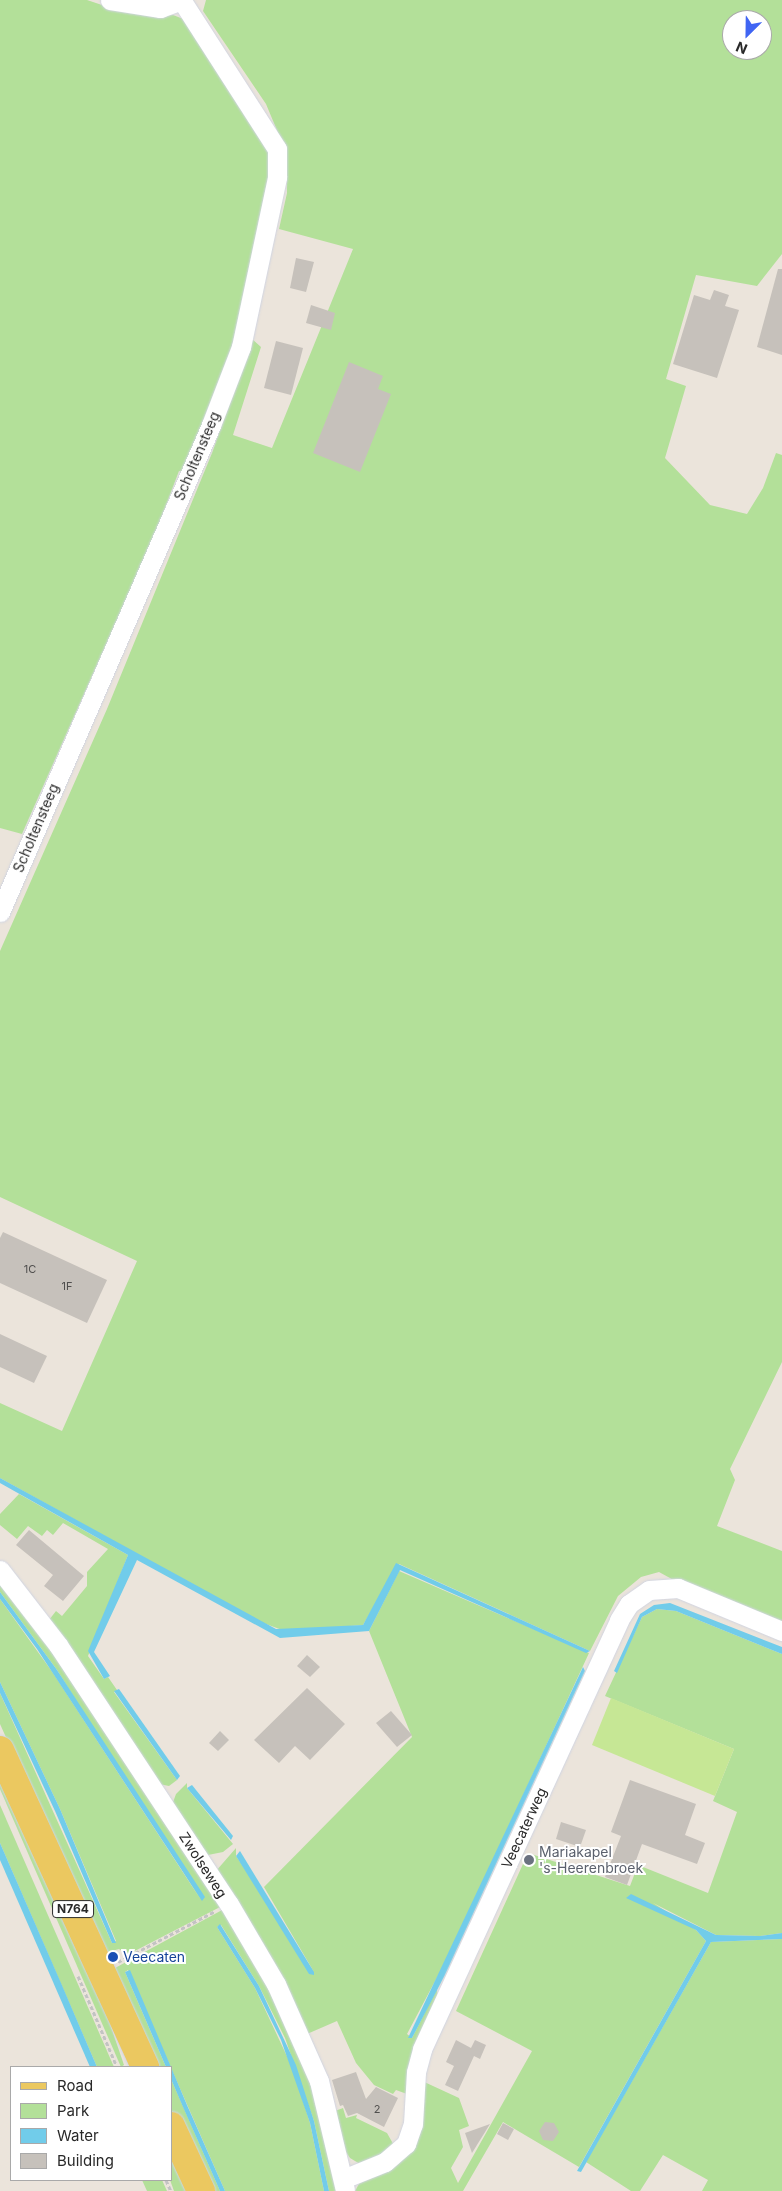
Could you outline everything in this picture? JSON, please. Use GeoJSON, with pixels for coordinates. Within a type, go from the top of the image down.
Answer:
{"type":"FeatureCollection","features":[{"type":"Feature","properties":{"kind":"main road","name":"N764"},"geometry":{"type":"LineString","coordinates":[[0,1750],[144,2066]]}},
{"type":"Feature","properties":{"kind":"main road"},"geometry":{"type":"LineString","coordinates":[[172,2128],[201,2191]]}},
{"type":"Feature","properties":{"kind":"street"},"geometry":{"type":"LineString","coordinates":[[110,0],[150,8],[182,0]]}},
{"type":"Feature","properties":{"kind":"street","name":"Scholtensteeg"},"geometry":{"type":"LineString","coordinates":[[0,912],[211,425],[241,347],[277,177],[277,149],[182,0]]}},
{"type":"Feature","properties":{"kind":"street","name":"Zwolseweg"},"geometry":{"type":"LineString","coordinates":[[0,1570],[53,1638],[229,1904],[276,1984],[309,2055],[330,2116],[344,2185]]}},
{"type":"Feature","properties":{"kind":"street","name":"Veecaterweg"},"geometry":{"type":"LineString","coordinates":[[344,2185],[385,2162],[406,2144],[413,2124],[416,2072],[422,2049],[619,1620],[629,1604],[649,1590],[678,1588],[782,1631]]}},
{"type":"Feature","properties":{"kind":"path"},"geometry":{"type":"LineString","coordinates":[[116,1963],[229,1904]]}},
{"type":"Feature","properties":{"kind":"green space"},"geometry":{"type":"Polygon","coordinates":[[[0,0],[87,0],[105,6],[173,15],[186,20],[270,146],[273,171],[236,337],[185,472],[179,471],[156,532],[22,834],[0,828],[0,0]]]}},
{"type":"Feature","properties":{"kind":"green space"},"geometry":{"type":"Polygon","coordinates":[[[206,0],[782,0],[782,254],[757,286],[696,275],[666,379],[686,386],[665,458],[710,505],[747,514],[763,488],[776,453],[782,455],[782,1362],[730,1469],[735,1480],[717,1526],[782,1551],[782,1624],[679,1583],[659,1572],[641,1577],[618,1596],[590,1651],[399,1564],[363,1625],[285,1631],[255,1620],[0,1478],[0,1403],[62,1431],[137,1261],[0,1197],[0,951],[107,709],[212,453],[252,339],[261,347],[233,435],[272,448],[353,249],[279,229],[287,193],[286,152],[266,104],[203,11],[206,0]]]}},
{"type":"Feature","properties":{"kind":"green space"},"geometry":{"type":"Polygon","coordinates":[[[19,1494],[128,1555],[88,1656],[104,1679],[108,1677],[117,1690],[114,1692],[177,1780],[169,1786],[159,1784],[49,1620],[56,1611],[62,1616],[87,1586],[87,1572],[108,1549],[63,1523],[53,1535],[47,1530],[42,1536],[28,1526],[17,1539],[0,1525],[0,1514],[19,1494]]]}},
{"type":"Feature","properties":{"kind":"green space"},"geometry":{"type":"Polygon","coordinates":[[[399,1571],[589,1653],[451,1951],[407,2034],[412,2038],[437,1989],[438,2006],[405,2126],[407,2094],[396,2090],[393,2094],[374,2085],[356,2063],[337,2021],[307,2034],[216,1871],[236,1848],[236,1856],[314,1972],[264,1887],[412,1737],[369,1631],[399,1571]]]}},
{"type":"Feature","properties":{"kind":"green space"},"geometry":{"type":"Polygon","coordinates":[[[0,1579],[23,1607],[222,1906],[127,1955],[119,1949],[108,1952],[84,1911],[0,1724],[0,1693],[112,1943],[116,1941],[60,1809],[0,1682],[0,1599],[53,1673],[201,1900],[57,1670],[0,1592],[0,1579]]]}},
{"type":"Feature","properties":{"kind":"green space"},"geometry":{"type":"Polygon","coordinates":[[[657,1609],[676,1611],[782,1654],[782,1933],[760,1936],[716,1935],[653,1903],[696,1930],[706,1941],[579,2167],[503,2122],[463,2191],[355,2191],[360,2182],[391,2165],[420,2080],[459,2098],[469,2126],[459,2130],[463,2147],[451,2168],[458,2183],[532,2051],[456,2011],[528,1853],[630,1886],[638,1865],[708,1893],[737,1812],[713,1801],[734,1749],[605,1696],[642,1617],[657,1609]]]}},
{"type":"Feature","properties":{"kind":"green space"},"geometry":{"type":"Polygon","coordinates":[[[611,1698],[734,1749],[715,1796],[592,1745],[611,1698]]]}},
{"type":"Feature","properties":{"kind":"green space"},"geometry":{"type":"Polygon","coordinates":[[[0,1767],[96,1983],[124,2065],[122,2066],[121,2066],[0,1789],[0,1767]]]}},
{"type":"Feature","properties":{"kind":"green space"},"geometry":{"type":"Polygon","coordinates":[[[187,1783],[187,1788],[233,1844],[223,1852],[208,1855],[172,1805],[176,1794],[187,1783]]]}},
{"type":"Feature","properties":{"kind":"green space"},"geometry":{"type":"Polygon","coordinates":[[[0,1805],[114,2066],[97,2066],[0,1843],[0,1805]]]}},
{"type":"Feature","properties":{"kind":"green space"},"geometry":{"type":"Polygon","coordinates":[[[224,1909],[254,1956],[306,2066],[337,2191],[329,2191],[314,2121],[285,2038],[259,1986],[221,1925],[217,1927],[255,1988],[292,2067],[310,2123],[324,2191],[225,2191],[172,2070],[172,2066],[170,2066],[128,1970],[125,1972],[166,2066],[150,2066],[115,1968],[224,1909]]]}},
{"type":"Feature","properties":{"kind":"green space"},"geometry":{"type":"Polygon","coordinates":[[[782,1939],[782,2191],[702,2191],[708,2180],[663,2155],[640,2191],[631,2191],[586,2162],[711,1942],[782,1939]]]}},
{"type":"Feature","properties":{"kind":"green space"},"geometry":{"type":"Polygon","coordinates":[[[172,2081],[220,2191],[206,2191],[172,2119],[172,2081]]]}},
{"type":"Feature","properties":{"kind":"green space"},"geometry":{"type":"Polygon","coordinates":[[[343,2108],[346,2118],[357,2115],[356,2118],[387,2133],[396,2149],[360,2164],[350,2158],[344,2149],[335,2111],[343,2108]]]}},
{"type":"Feature","properties":{"kind":"green space"},"geometry":{"type":"Polygon","coordinates":[[[172,2156],[188,2191],[174,2191],[170,2181],[172,2181],[172,2156]]]}},
{"type":"Feature","properties":{"kind":"green space"},"geometry":{"type":"Polygon","coordinates":[[[142,2181],[162,2181],[167,2191],[147,2191],[142,2181]]]}},
{"type":"Feature","properties":{"kind":"water"},"geometry":{"type":"Polygon","coordinates":[[[0,1478],[276,1629],[363,1625],[396,1563],[590,1651],[586,1653],[400,1570],[369,1631],[280,1638],[137,1560],[94,1652],[110,1676],[104,1679],[88,1651],[128,1555],[0,1483],[0,1478]]]}},
{"type":"Feature","properties":{"kind":"water"},"geometry":{"type":"Polygon","coordinates":[[[0,1592],[57,1670],[205,1897],[202,1901],[37,1649],[0,1599],[0,1592]]]}},
{"type":"Feature","properties":{"kind":"water"},"geometry":{"type":"Polygon","coordinates":[[[670,1603],[782,1647],[782,1654],[676,1611],[657,1609],[642,1617],[617,1673],[614,1671],[640,1614],[654,1605],[670,1603]]]}},
{"type":"Feature","properties":{"kind":"water"},"geometry":{"type":"Polygon","coordinates":[[[583,1667],[585,1671],[445,1975],[412,2038],[408,2038],[583,1667]]]}},
{"type":"Feature","properties":{"kind":"water"},"geometry":{"type":"Polygon","coordinates":[[[0,1682],[60,1809],[116,1943],[112,1943],[55,1811],[0,1693],[0,1682]]]}},
{"type":"Feature","properties":{"kind":"water"},"geometry":{"type":"Polygon","coordinates":[[[119,1689],[180,1776],[177,1780],[114,1691],[119,1689]]]}},
{"type":"Feature","properties":{"kind":"water"},"geometry":{"type":"Polygon","coordinates":[[[192,1785],[233,1836],[231,1840],[187,1788],[192,1785]]]}},
{"type":"Feature","properties":{"kind":"water"},"geometry":{"type":"Polygon","coordinates":[[[0,1843],[97,2066],[90,2066],[0,1860],[0,1843]]]}},
{"type":"Feature","properties":{"kind":"water"},"geometry":{"type":"Polygon","coordinates":[[[240,1851],[314,1972],[314,1975],[309,1974],[236,1856],[240,1851]]]}},
{"type":"Feature","properties":{"kind":"water"},"geometry":{"type":"Polygon","coordinates":[[[631,1894],[716,1935],[760,1936],[782,1933],[782,1939],[711,1942],[581,2172],[577,2171],[706,1941],[696,1930],[626,1898],[631,1894]]]}},
{"type":"Feature","properties":{"kind":"water"},"geometry":{"type":"Polygon","coordinates":[[[220,1924],[259,1986],[296,2065],[314,2121],[329,2191],[324,2191],[310,2123],[281,2040],[255,1988],[217,1927],[220,1924]]]}},
{"type":"Feature","properties":{"kind":"water"},"geometry":{"type":"Polygon","coordinates":[[[130,1970],[171,2066],[166,2066],[125,1972],[130,1970]]]}},
{"type":"Feature","properties":{"kind":"water"},"geometry":{"type":"Polygon","coordinates":[[[172,2069],[225,2191],[220,2191],[172,2081],[172,2069]]]}},
{"type":"Feature","properties":{"kind":"building"},"geometry":{"type":"Polygon","coordinates":[[[296,258],[314,262],[306,292],[290,288],[296,258]]]}},
{"type":"Feature","properties":{"kind":"building"},"geometry":{"type":"Polygon","coordinates":[[[778,269],[782,269],[782,355],[757,347],[778,269]]]}},
{"type":"Feature","properties":{"kind":"building"},"geometry":{"type":"Polygon","coordinates":[[[714,290],[729,295],[725,306],[739,310],[717,378],[673,364],[694,295],[710,300],[714,290]]]}},
{"type":"Feature","properties":{"kind":"building"},"geometry":{"type":"Polygon","coordinates":[[[311,305],[335,313],[331,330],[306,323],[311,305]]]}},
{"type":"Feature","properties":{"kind":"building"},"geometry":{"type":"Polygon","coordinates":[[[276,341],[303,348],[291,395],[264,388],[276,341]]]}},
{"type":"Feature","properties":{"kind":"building"},"geometry":{"type":"Polygon","coordinates":[[[349,362],[383,376],[378,389],[391,394],[360,472],[313,453],[349,362]]]}},
{"type":"Feature","properties":{"kind":"building"},"geometry":{"type":"Polygon","coordinates":[[[3,1232],[107,1280],[87,1323],[0,1283],[0,1238],[3,1232]]]}},
{"type":"Feature","properties":{"kind":"building"},"geometry":{"type":"Polygon","coordinates":[[[0,1334],[47,1356],[34,1383],[0,1367],[0,1334]]]}},
{"type":"Feature","properties":{"kind":"building"},"geometry":{"type":"Polygon","coordinates":[[[29,1530],[84,1576],[63,1601],[44,1586],[53,1575],[16,1545],[29,1530]]]}},
{"type":"Feature","properties":{"kind":"building"},"geometry":{"type":"Polygon","coordinates":[[[307,1655],[320,1667],[310,1677],[297,1666],[307,1655]]]}},
{"type":"Feature","properties":{"kind":"building"},"geometry":{"type":"Polygon","coordinates":[[[307,1688],[345,1724],[310,1760],[295,1746],[279,1763],[254,1740],[307,1688]]]}},
{"type":"Feature","properties":{"kind":"building"},"geometry":{"type":"Polygon","coordinates":[[[391,1711],[412,1735],[397,1747],[376,1723],[391,1711]]]}},
{"type":"Feature","properties":{"kind":"building"},"geometry":{"type":"Polygon","coordinates":[[[220,1731],[229,1740],[218,1751],[209,1743],[220,1731]]]}},
{"type":"Feature","properties":{"kind":"building"},"geometry":{"type":"Polygon","coordinates":[[[630,1780],[696,1804],[685,1835],[705,1843],[697,1864],[642,1844],[627,1885],[605,1877],[621,1836],[611,1832],[630,1780]]]}},
{"type":"Feature","properties":{"kind":"building"},"geometry":{"type":"Polygon","coordinates":[[[561,1822],[586,1830],[580,1847],[556,1839],[561,1822]]]}},
{"type":"Feature","properties":{"kind":"building"},"geometry":{"type":"Polygon","coordinates":[[[456,2040],[471,2048],[475,2040],[486,2045],[480,2059],[474,2056],[458,2091],[445,2085],[454,2066],[446,2062],[456,2040]]]}},
{"type":"Feature","properties":{"kind":"building"},"geometry":{"type":"Polygon","coordinates":[[[356,2072],[366,2099],[376,2087],[398,2098],[384,2127],[357,2113],[348,2116],[343,2105],[340,2106],[332,2080],[356,2072]]]}},
{"type":"Feature","properties":{"kind":"building"},"geometry":{"type":"Polygon","coordinates":[[[545,2122],[554,2123],[559,2132],[553,2141],[543,2140],[539,2131],[545,2122]]]}},
{"type":"Feature","properties":{"kind":"building"},"geometry":{"type":"Polygon","coordinates":[[[503,2123],[514,2129],[508,2140],[497,2134],[503,2123]]]}},
{"type":"Feature","properties":{"kind":"building"},"geometry":{"type":"Polygon","coordinates":[[[490,2124],[472,2153],[465,2133],[490,2124]]]}},
{"type":"Feature","properties":{"kind":"place","name":"Mariakapel 's-Heerenbroek"},"geometry":{"type":"Point","coordinates":[529,1860]}},
{"type":"Feature","properties":{"kind":"place","name":"Veecaten"},"geometry":{"type":"Point","coordinates":[113,1957]}}]}
